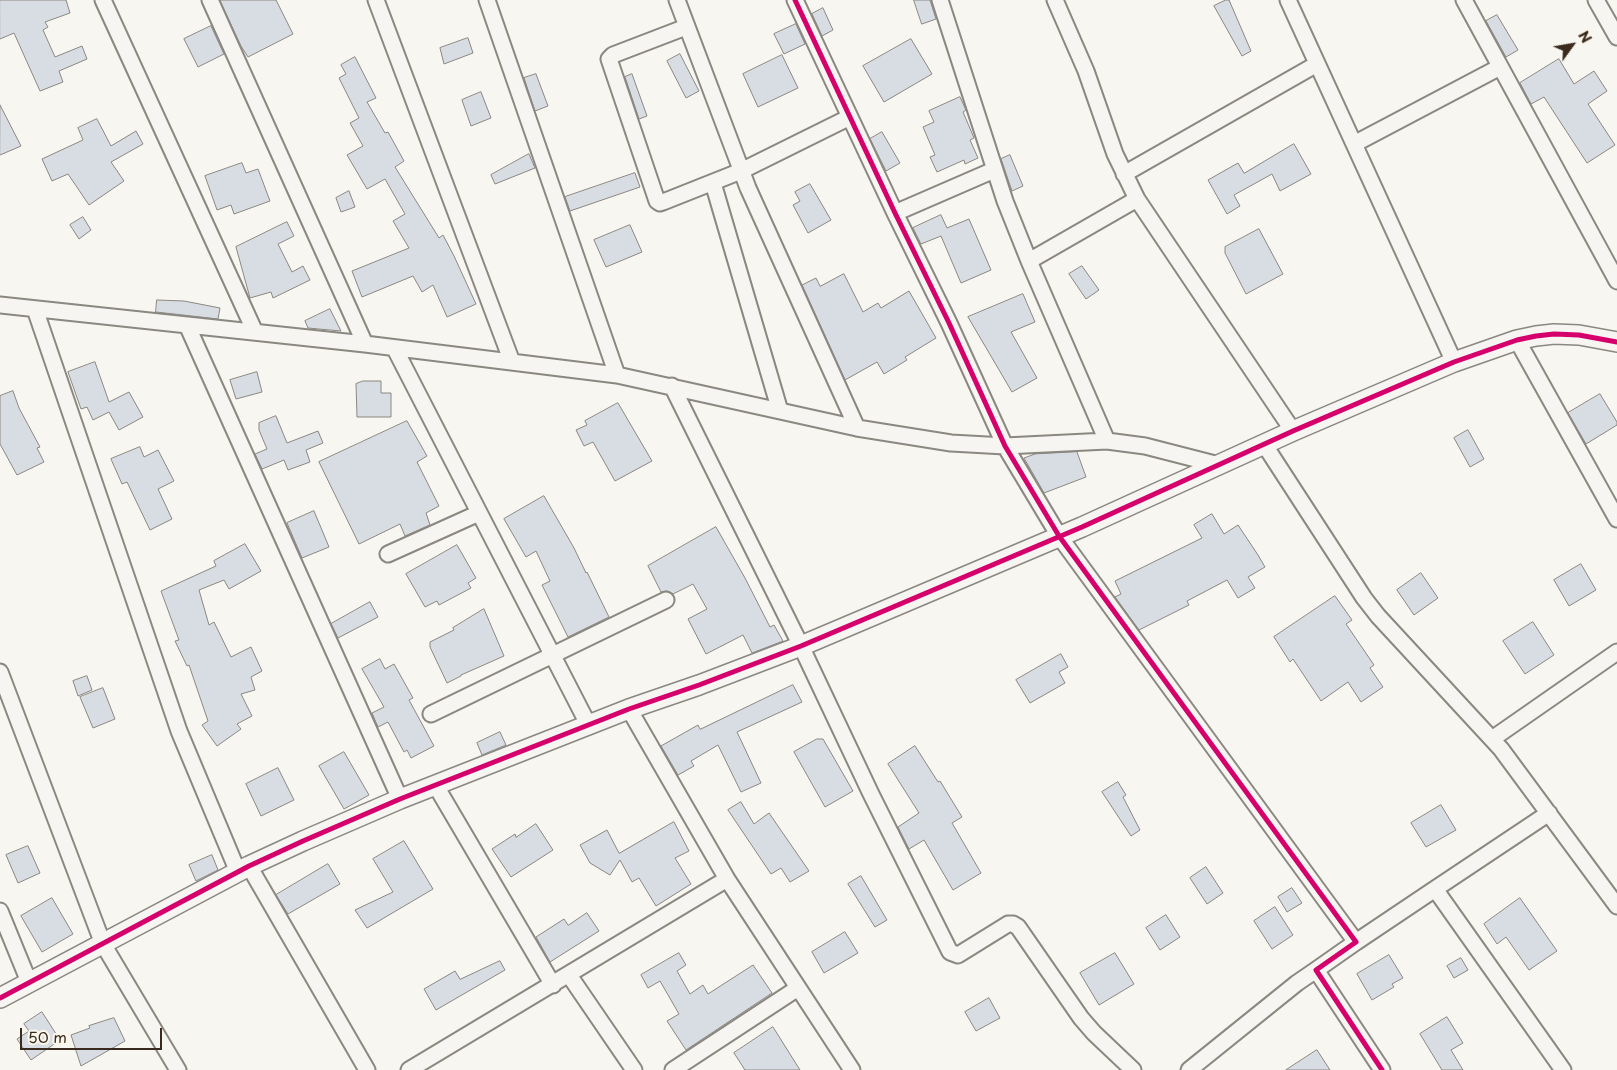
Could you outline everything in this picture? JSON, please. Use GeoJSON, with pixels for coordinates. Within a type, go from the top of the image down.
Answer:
{"type":"FeatureCollection","features":[{"type":"Feature","properties":{"kind":"street"},"geometry":{"type":"LineString","coordinates":[[103,0],[255,332]]}},
{"type":"Feature","properties":{"kind":"street"},"geometry":{"type":"LineString","coordinates":[[210,0],[366,344]]}},
{"type":"Feature","properties":{"kind":"street"},"geometry":{"type":"LineString","coordinates":[[376,0],[512,362]]}},
{"type":"Feature","properties":{"kind":"street"},"geometry":{"type":"LineString","coordinates":[[487,0],[617,375]]}},
{"type":"Feature","properties":{"kind":"street"},"geometry":{"type":"LineString","coordinates":[[676,0],[741,171],[857,428]]}},
{"type":"Feature","properties":{"kind":"street"},"geometry":{"type":"LineString","coordinates":[[795,0],[949,323],[1005,446],[1059,536],[1356,942]]}},
{"type":"Feature","properties":{"kind":"street"},"geometry":{"type":"LineString","coordinates":[[940,0],[994,170],[1029,261],[1107,441]]}},
{"type":"Feature","properties":{"kind":"street"},"geometry":{"type":"LineString","coordinates":[[1054,0],[1086,71],[1124,174],[1137,199],[1292,431]]}},
{"type":"Feature","properties":{"kind":"street"},"geometry":{"type":"LineString","coordinates":[[1288,0],[1454,362]]}},
{"type":"Feature","properties":{"kind":"street"},"geometry":{"type":"LineString","coordinates":[[1464,0],[1617,281]]}},
{"type":"Feature","properties":{"kind":"street"},"geometry":{"type":"LineString","coordinates":[[1596,0],[1617,37]]}},
{"type":"Feature","properties":{"kind":"street"},"geometry":{"type":"LineString","coordinates":[[686,27],[613,55],[610,59],[656,201],[663,202],[741,171],[850,117]]}},
{"type":"Feature","properties":{"kind":"street"},"geometry":{"type":"LineString","coordinates":[[1124,174],[1317,64]]}},
{"type":"Feature","properties":{"kind":"street"},"geometry":{"type":"LineString","coordinates":[[1354,144],[1500,68]]}},
{"type":"Feature","properties":{"kind":"street"},"geometry":{"type":"LineString","coordinates":[[895,213],[994,170]]}},
{"type":"Feature","properties":{"kind":"street"},"geometry":{"type":"LineString","coordinates":[[713,183],[780,411]]}},
{"type":"Feature","properties":{"kind":"street"},"geometry":{"type":"LineString","coordinates":[[1029,261],[1137,199]]}},
{"type":"Feature","properties":{"kind":"street"},"geometry":{"type":"LineString","coordinates":[[0,305],[366,344],[617,375],[857,428],[951,442],[1005,446],[1107,441],[1145,446],[1219,465]]}},
{"type":"Feature","properties":{"kind":"street"},"geometry":{"type":"LineString","coordinates":[[35,309],[179,731],[243,869],[366,1070]]}},
{"type":"Feature","properties":{"kind":"street"},"geometry":{"type":"LineString","coordinates":[[187,325],[400,799]]}},
{"type":"Feature","properties":{"kind":"street"},"geometry":{"type":"LineString","coordinates":[[0,998],[243,869],[400,799],[629,710],[801,646],[1059,536],[1292,431],[1454,362],[1516,340],[1554,334],[1579,335],[1617,342]]}},
{"type":"Feature","properties":{"kind":"street"},"geometry":{"type":"LineString","coordinates":[[1516,340],[1617,519]]}},
{"type":"Feature","properties":{"kind":"street"},"geometry":{"type":"LineString","coordinates":[[395,348],[589,726]]}},
{"type":"Feature","properties":{"kind":"street"},"geometry":{"type":"LineString","coordinates":[[672,386],[950,952],[958,955],[1008,924],[1014,924],[1018,927],[1081,1018],[1133,1070]]}},
{"type":"Feature","properties":{"kind":"street"},"geometry":{"type":"LineString","coordinates":[[1264,444],[1364,598],[1378,616],[1492,739],[1617,906]]}},
{"type":"Feature","properties":{"kind":"street"},"geometry":{"type":"LineString","coordinates":[[388,554],[479,513]]}},
{"type":"Feature","properties":{"kind":"street"},"geometry":{"type":"LineString","coordinates":[[431,714],[666,600]]}},
{"type":"Feature","properties":{"kind":"street"},"geometry":{"type":"LineString","coordinates":[[1492,739],[1617,652]]}},
{"type":"Feature","properties":{"kind":"street"},"geometry":{"type":"LineString","coordinates":[[0,672],[103,944],[178,1070]]}},
{"type":"Feature","properties":{"kind":"street"},"geometry":{"type":"LineString","coordinates":[[629,710],[727,879],[852,1070]]}},
{"type":"Feature","properties":{"kind":"street"},"geometry":{"type":"LineString","coordinates":[[436,786],[553,985]]}},
{"type":"Feature","properties":{"kind":"street"},"geometry":{"type":"LineString","coordinates":[[1189,1070],[1316,970],[1435,888],[1549,813]]}},
{"type":"Feature","properties":{"kind":"street"},"geometry":{"type":"LineString","coordinates":[[409,1070],[727,879]]}},
{"type":"Feature","properties":{"kind":"street"},"geometry":{"type":"LineString","coordinates":[[1435,888],[1563,1070]]}},
{"type":"Feature","properties":{"kind":"street"},"geometry":{"type":"LineString","coordinates":[[0,911],[28,982]]}},
{"type":"Feature","properties":{"kind":"street"},"geometry":{"type":"LineString","coordinates":[[1316,970],[1382,1070]]}},
{"type":"Feature","properties":{"kind":"street"},"geometry":{"type":"LineString","coordinates":[[569,975],[634,1070]]}},
{"type":"Feature","properties":{"kind":"street"},"geometry":{"type":"LineString","coordinates":[[673,1070],[798,988]]}},
{"type":"Feature","properties":{"kind":"building"},"geometry":{"type":"Polygon","coordinates":[[[0,0],[66,0],[70,13],[45,22],[48,27],[43,30],[55,57],[82,46],[87,59],[59,71],[63,82],[40,91],[14,33],[0,39],[0,0]]]}},
{"type":"Feature","properties":{"kind":"building"},"geometry":{"type":"Polygon","coordinates":[[[220,0],[276,0],[293,34],[248,57],[220,0]]]}},
{"type":"Feature","properties":{"kind":"building"},"geometry":{"type":"Polygon","coordinates":[[[914,0],[930,0],[936,19],[922,24],[914,0]]]}},
{"type":"Feature","properties":{"kind":"building"},"geometry":{"type":"Polygon","coordinates":[[[1229,0],[1251,51],[1242,56],[1214,6],[1229,0]]]}},
{"type":"Feature","properties":{"kind":"building"},"geometry":{"type":"Polygon","coordinates":[[[823,8],[833,30],[822,36],[812,14],[823,8]]]}},
{"type":"Feature","properties":{"kind":"building"},"geometry":{"type":"Polygon","coordinates":[[[1497,15],[1518,50],[1506,57],[1486,21],[1497,15]]]}},
{"type":"Feature","properties":{"kind":"building"},"geometry":{"type":"Polygon","coordinates":[[[796,24],[805,44],[784,54],[774,34],[796,24]]]}},
{"type":"Feature","properties":{"kind":"building"},"geometry":{"type":"Polygon","coordinates":[[[211,26],[224,54],[198,67],[184,39],[211,26]]]}},
{"type":"Feature","properties":{"kind":"building"},"geometry":{"type":"Polygon","coordinates":[[[468,38],[473,53],[444,64],[440,48],[468,38]]]}},
{"type":"Feature","properties":{"kind":"building"},"geometry":{"type":"Polygon","coordinates":[[[911,39],[932,74],[884,102],[863,66],[911,39]]]}},
{"type":"Feature","properties":{"kind":"building"},"geometry":{"type":"Polygon","coordinates":[[[680,54],[699,91],[686,98],[667,61],[680,54]]]}},
{"type":"Feature","properties":{"kind":"building"},"geometry":{"type":"Polygon","coordinates":[[[782,55],[798,88],[758,107],[743,74],[782,55]]]}},
{"type":"Feature","properties":{"kind":"building"},"geometry":{"type":"Polygon","coordinates":[[[355,57],[376,98],[367,102],[385,133],[388,132],[404,161],[395,167],[439,238],[443,235],[476,304],[447,317],[433,285],[422,292],[413,276],[362,297],[352,271],[409,248],[393,221],[405,214],[385,179],[367,189],[347,155],[363,146],[350,123],[359,118],[339,78],[346,74],[341,65],[355,57]]]}},
{"type":"Feature","properties":{"kind":"building"},"geometry":{"type":"Polygon","coordinates":[[[1559,59],[1574,84],[1594,71],[1607,91],[1588,104],[1615,145],[1587,163],[1544,97],[1531,104],[1520,83],[1559,59]]]}},
{"type":"Feature","properties":{"kind":"building"},"geometry":{"type":"Polygon","coordinates":[[[536,74],[548,106],[535,111],[524,78],[536,74]]]}},
{"type":"Feature","properties":{"kind":"building"},"geometry":{"type":"Polygon","coordinates":[[[632,74],[647,116],[639,119],[625,77],[632,74]]]}},
{"type":"Feature","properties":{"kind":"building"},"geometry":{"type":"Polygon","coordinates":[[[481,92],[491,118],[471,126],[462,100],[481,92]]]}},
{"type":"Feature","properties":{"kind":"building"},"geometry":{"type":"Polygon","coordinates":[[[960,97],[966,110],[963,112],[974,138],[970,140],[978,158],[965,164],[964,160],[937,172],[930,157],[935,155],[923,127],[934,122],[929,111],[960,97]]]}},
{"type":"Feature","properties":{"kind":"building"},"geometry":{"type":"Polygon","coordinates":[[[0,105],[21,146],[0,155],[0,105]]]}},
{"type":"Feature","properties":{"kind":"building"},"geometry":{"type":"Polygon","coordinates":[[[97,119],[111,146],[136,131],[143,144],[111,162],[124,181],[89,205],[68,174],[52,181],[42,159],[83,140],[78,128],[97,119]]]}},
{"type":"Feature","properties":{"kind":"building"},"geometry":{"type":"Polygon","coordinates":[[[882,132],[900,163],[886,171],[870,139],[882,132]]]}},
{"type":"Feature","properties":{"kind":"building"},"geometry":{"type":"Polygon","coordinates":[[[1294,144],[1311,174],[1280,191],[1272,174],[1234,195],[1240,206],[1227,214],[1208,180],[1238,163],[1244,173],[1294,144]]]}},
{"type":"Feature","properties":{"kind":"building"},"geometry":{"type":"Polygon","coordinates":[[[529,154],[535,168],[495,184],[491,175],[529,154]]]}},
{"type":"Feature","properties":{"kind":"building"},"geometry":{"type":"Polygon","coordinates":[[[1010,155],[1023,186],[1012,191],[1001,159],[1010,155]]]}},
{"type":"Feature","properties":{"kind":"building"},"geometry":{"type":"Polygon","coordinates":[[[242,163],[246,173],[258,169],[270,201],[234,214],[231,205],[217,210],[205,176],[242,163]]]}},
{"type":"Feature","properties":{"kind":"building"},"geometry":{"type":"Polygon","coordinates":[[[635,173],[640,187],[570,211],[565,197],[635,173]]]}},
{"type":"Feature","properties":{"kind":"building"},"geometry":{"type":"Polygon","coordinates":[[[810,184],[831,220],[808,233],[793,205],[800,201],[795,192],[810,184]]]}},
{"type":"Feature","properties":{"kind":"building"},"geometry":{"type":"Polygon","coordinates":[[[349,191],[355,207],[341,212],[336,198],[349,191]]]}},
{"type":"Feature","properties":{"kind":"building"},"geometry":{"type":"Polygon","coordinates":[[[941,215],[947,228],[969,219],[991,270],[961,283],[941,236],[921,244],[913,228],[941,215]]]}},
{"type":"Feature","properties":{"kind":"building"},"geometry":{"type":"Polygon","coordinates":[[[83,217],[91,230],[79,239],[70,225],[83,217]]]}},
{"type":"Feature","properties":{"kind":"building"},"geometry":{"type":"Polygon","coordinates":[[[287,222],[294,236],[278,244],[292,272],[303,266],[310,280],[273,298],[271,292],[250,298],[236,247],[287,222]]]}},
{"type":"Feature","properties":{"kind":"building"},"geometry":{"type":"Polygon","coordinates":[[[630,225],[642,252],[606,267],[594,240],[630,225]]]}},
{"type":"Feature","properties":{"kind":"building"},"geometry":{"type":"Polygon","coordinates":[[[1259,229],[1283,274],[1246,294],[1225,253],[1225,247],[1259,229]]]}},
{"type":"Feature","properties":{"kind":"building"},"geometry":{"type":"Polygon","coordinates":[[[1082,266],[1099,290],[1086,299],[1069,274],[1082,266]]]}},
{"type":"Feature","properties":{"kind":"building"},"geometry":{"type":"Polygon","coordinates":[[[844,274],[863,312],[878,303],[881,308],[909,291],[936,338],[905,357],[907,360],[884,374],[877,362],[845,380],[802,285],[816,278],[820,286],[844,274]]]}},
{"type":"Feature","properties":{"kind":"building"},"geometry":{"type":"Polygon","coordinates":[[[1023,294],[1035,322],[1011,332],[1037,378],[1012,392],[968,317],[1023,294]]]}},
{"type":"Feature","properties":{"kind":"building"},"geometry":{"type":"Polygon","coordinates":[[[157,300],[184,301],[220,308],[218,319],[156,312],[157,300]]]}},
{"type":"Feature","properties":{"kind":"building"},"geometry":{"type":"Polygon","coordinates":[[[330,309],[341,331],[308,328],[305,321],[330,309]]]}},
{"type":"Feature","properties":{"kind":"building"},"geometry":{"type":"Polygon","coordinates":[[[95,362],[109,402],[129,392],[143,417],[119,430],[109,412],[93,420],[87,407],[81,409],[68,372],[95,362]]]}},
{"type":"Feature","properties":{"kind":"building"},"geometry":{"type":"Polygon","coordinates":[[[257,372],[262,392],[236,399],[230,380],[257,372]]]}},
{"type":"Feature","properties":{"kind":"building"},"geometry":{"type":"Polygon","coordinates":[[[363,381],[381,381],[381,393],[391,393],[391,417],[357,417],[356,384],[363,381]]]}},
{"type":"Feature","properties":{"kind":"building"},"geometry":{"type":"Polygon","coordinates":[[[13,391],[19,408],[40,447],[37,448],[44,462],[17,475],[0,444],[0,396],[13,391]]]}},
{"type":"Feature","properties":{"kind":"building"},"geometry":{"type":"Polygon","coordinates":[[[1600,394],[1617,425],[1586,444],[1568,413],[1600,394]]]}},
{"type":"Feature","properties":{"kind":"building"},"geometry":{"type":"Polygon","coordinates":[[[618,403],[652,461],[615,481],[593,442],[584,446],[576,430],[587,425],[585,421],[618,403]]]}},
{"type":"Feature","properties":{"kind":"building"},"geometry":{"type":"Polygon","coordinates":[[[276,416],[287,443],[318,431],[323,443],[306,450],[310,462],[288,470],[284,460],[262,469],[255,454],[267,449],[259,430],[259,423],[276,416]]]}},
{"type":"Feature","properties":{"kind":"building"},"geometry":{"type":"Polygon","coordinates":[[[407,421],[427,456],[417,462],[439,506],[426,513],[430,525],[405,536],[400,524],[359,544],[319,462],[407,421]]]}},
{"type":"Feature","properties":{"kind":"building"},"geometry":{"type":"Polygon","coordinates":[[[1468,430],[1484,459],[1470,467],[1454,438],[1468,430]]]}},
{"type":"Feature","properties":{"kind":"building"},"geometry":{"type":"Polygon","coordinates":[[[140,447],[144,457],[158,450],[174,481],[158,489],[172,519],[150,530],[127,482],[122,484],[111,459],[140,447]]]}},
{"type":"Feature","properties":{"kind":"building"},"geometry":{"type":"Polygon","coordinates":[[[1077,452],[1086,477],[1044,493],[1024,458],[1035,454],[1077,452]]]}},
{"type":"Feature","properties":{"kind":"building"},"geometry":{"type":"Polygon","coordinates":[[[544,496],[587,572],[609,617],[568,637],[542,585],[550,581],[536,551],[526,557],[504,519],[544,496]]]}},
{"type":"Feature","properties":{"kind":"building"},"geometry":{"type":"Polygon","coordinates":[[[314,511],[329,547],[302,558],[287,523],[314,511]]]}},
{"type":"Feature","properties":{"kind":"building"},"geometry":{"type":"Polygon","coordinates":[[[1212,514],[1224,534],[1238,525],[1265,567],[1248,577],[1255,588],[1238,598],[1227,580],[1187,601],[1189,605],[1139,630],[1115,597],[1121,594],[1115,581],[1202,538],[1194,525],[1212,514]]]}},
{"type":"Feature","properties":{"kind":"building"},"geometry":{"type":"Polygon","coordinates":[[[716,527],[770,627],[774,625],[783,641],[752,653],[743,635],[706,654],[688,619],[707,609],[693,584],[673,594],[667,591],[661,592],[648,566],[716,527]]]}},
{"type":"Feature","properties":{"kind":"building"},"geometry":{"type":"Polygon","coordinates":[[[245,544],[261,571],[229,589],[224,580],[199,590],[209,625],[214,622],[231,657],[251,647],[262,671],[251,677],[255,690],[241,694],[252,716],[237,724],[241,729],[217,746],[202,725],[208,721],[189,665],[187,666],[175,641],[179,640],[161,591],[216,566],[214,561],[245,544]]]}},
{"type":"Feature","properties":{"kind":"building"},"geometry":{"type":"Polygon","coordinates":[[[457,545],[476,578],[468,583],[471,588],[439,605],[437,601],[425,607],[406,574],[457,545]]]}},
{"type":"Feature","properties":{"kind":"building"},"geometry":{"type":"Polygon","coordinates":[[[1581,564],[1596,590],[1569,606],[1554,580],[1581,564]]]}},
{"type":"Feature","properties":{"kind":"building"},"geometry":{"type":"Polygon","coordinates":[[[1421,573],[1438,598],[1414,615],[1397,590],[1421,573]]]}},
{"type":"Feature","properties":{"kind":"building"},"geometry":{"type":"Polygon","coordinates":[[[1335,596],[1352,620],[1346,624],[1374,665],[1370,668],[1383,687],[1361,702],[1348,682],[1321,701],[1293,659],[1290,662],[1274,637],[1335,596]]]}},
{"type":"Feature","properties":{"kind":"building"},"geometry":{"type":"Polygon","coordinates":[[[370,602],[378,617],[338,638],[331,624],[370,602]]]}},
{"type":"Feature","properties":{"kind":"building"},"geometry":{"type":"Polygon","coordinates":[[[484,609],[504,656],[447,683],[430,647],[430,642],[454,630],[453,628],[484,609]]]}},
{"type":"Feature","properties":{"kind":"building"},"geometry":{"type":"Polygon","coordinates":[[[1533,622],[1554,655],[1525,674],[1503,641],[1533,622]]]}},
{"type":"Feature","properties":{"kind":"building"},"geometry":{"type":"Polygon","coordinates":[[[1061,654],[1068,667],[1059,672],[1065,683],[1030,703],[1016,680],[1061,654]]]}},
{"type":"Feature","properties":{"kind":"building"},"geometry":{"type":"Polygon","coordinates":[[[380,659],[385,669],[394,664],[413,698],[409,700],[434,746],[411,758],[407,750],[404,752],[388,722],[378,727],[372,713],[384,707],[362,669],[380,659]]]}},
{"type":"Feature","properties":{"kind":"building"},"geometry":{"type":"Polygon","coordinates":[[[87,676],[92,690],[78,696],[73,681],[87,676]]]}},
{"type":"Feature","properties":{"kind":"building"},"geometry":{"type":"Polygon","coordinates":[[[793,685],[802,702],[737,732],[761,783],[741,792],[718,745],[691,761],[694,766],[678,775],[661,746],[698,725],[700,729],[793,685]]]}},
{"type":"Feature","properties":{"kind":"building"},"geometry":{"type":"Polygon","coordinates":[[[103,688],[115,719],[93,728],[80,697],[103,688]]]}},
{"type":"Feature","properties":{"kind":"building"},"geometry":{"type":"Polygon","coordinates":[[[500,732],[506,745],[482,755],[477,743],[500,732]]]}},
{"type":"Feature","properties":{"kind":"building"},"geometry":{"type":"Polygon","coordinates":[[[817,739],[823,739],[853,791],[825,807],[794,752],[817,739]]]}},
{"type":"Feature","properties":{"kind":"building"},"geometry":{"type":"Polygon","coordinates":[[[915,746],[938,782],[940,781],[962,817],[952,823],[981,873],[953,890],[924,840],[909,849],[898,827],[919,813],[888,764],[915,746]]]}},
{"type":"Feature","properties":{"kind":"building"},"geometry":{"type":"Polygon","coordinates":[[[344,752],[369,795],[344,809],[319,766],[344,752]]]}},
{"type":"Feature","properties":{"kind":"building"},"geometry":{"type":"Polygon","coordinates":[[[278,768],[294,800],[261,816],[246,784],[278,768]]]}},
{"type":"Feature","properties":{"kind":"building"},"geometry":{"type":"Polygon","coordinates":[[[1118,782],[1126,795],[1123,797],[1140,830],[1131,836],[1102,792],[1118,782]]]}},
{"type":"Feature","properties":{"kind":"building"},"geometry":{"type":"Polygon","coordinates":[[[741,802],[754,824],[769,813],[809,871],[790,882],[781,868],[771,874],[728,810],[741,802]]]}},
{"type":"Feature","properties":{"kind":"building"},"geometry":{"type":"Polygon","coordinates":[[[1441,805],[1456,830],[1426,847],[1411,823],[1441,805]]]}},
{"type":"Feature","properties":{"kind":"building"},"geometry":{"type":"Polygon","coordinates":[[[674,822],[689,851],[675,858],[691,884],[656,906],[639,878],[632,882],[620,860],[610,875],[590,863],[580,845],[607,830],[619,853],[674,822]]]}},
{"type":"Feature","properties":{"kind":"building"},"geometry":{"type":"Polygon","coordinates":[[[536,824],[553,850],[511,877],[492,849],[515,834],[516,837],[536,824]]]}},
{"type":"Feature","properties":{"kind":"building"},"geometry":{"type":"Polygon","coordinates":[[[404,841],[433,889],[367,928],[355,910],[393,892],[373,859],[404,841]]]}},
{"type":"Feature","properties":{"kind":"building"},"geometry":{"type":"Polygon","coordinates":[[[28,846],[40,873],[18,883],[6,855],[28,846]]]}},
{"type":"Feature","properties":{"kind":"building"},"geometry":{"type":"Polygon","coordinates":[[[212,855],[218,870],[196,881],[189,865],[212,855]]]}},
{"type":"Feature","properties":{"kind":"building"},"geometry":{"type":"Polygon","coordinates":[[[328,864],[340,884],[288,914],[276,895],[328,864]]]}},
{"type":"Feature","properties":{"kind":"building"},"geometry":{"type":"Polygon","coordinates":[[[1206,867],[1223,893],[1207,904],[1190,878],[1206,867]]]}},
{"type":"Feature","properties":{"kind":"building"},"geometry":{"type":"Polygon","coordinates":[[[861,876],[887,920],[875,927],[848,884],[861,876]]]}},
{"type":"Feature","properties":{"kind":"building"},"geometry":{"type":"Polygon","coordinates":[[[1292,888],[1302,903],[1287,912],[1278,897],[1292,888]]]}},
{"type":"Feature","properties":{"kind":"building"},"geometry":{"type":"Polygon","coordinates":[[[52,898],[73,934],[42,952],[21,916],[52,898]]]}},
{"type":"Feature","properties":{"kind":"building"},"geometry":{"type":"Polygon","coordinates":[[[1520,898],[1557,951],[1529,970],[1506,937],[1497,944],[1484,924],[1520,898]]]}},
{"type":"Feature","properties":{"kind":"building"},"geometry":{"type":"Polygon","coordinates":[[[1275,907],[1293,935],[1272,949],[1254,921],[1275,907]]]}},
{"type":"Feature","properties":{"kind":"building"},"geometry":{"type":"Polygon","coordinates":[[[587,913],[599,931],[550,962],[536,937],[564,919],[568,925],[587,913]]]}},
{"type":"Feature","properties":{"kind":"building"},"geometry":{"type":"Polygon","coordinates":[[[1166,915],[1180,937],[1160,950],[1146,928],[1166,915]]]}},
{"type":"Feature","properties":{"kind":"building"},"geometry":{"type":"Polygon","coordinates":[[[845,932],[858,953],[824,973],[812,952],[845,932]]]}},
{"type":"Feature","properties":{"kind":"building"},"geometry":{"type":"Polygon","coordinates":[[[679,953],[686,965],[677,971],[690,994],[703,985],[708,994],[753,965],[772,993],[686,1050],[667,1021],[679,1014],[660,981],[648,988],[641,975],[679,953]]]}},
{"type":"Feature","properties":{"kind":"building"},"geometry":{"type":"Polygon","coordinates":[[[1115,953],[1134,984],[1099,1005],[1080,973],[1115,953]]]}},
{"type":"Feature","properties":{"kind":"building"},"geometry":{"type":"Polygon","coordinates":[[[1389,955],[1403,978],[1392,984],[1394,987],[1372,1000],[1357,974],[1389,955]]]}},
{"type":"Feature","properties":{"kind":"building"},"geometry":{"type":"Polygon","coordinates":[[[1461,958],[1468,970],[1454,978],[1447,966],[1461,958]]]}},
{"type":"Feature","properties":{"kind":"building"},"geometry":{"type":"Polygon","coordinates":[[[500,961],[505,970],[436,1010],[424,989],[455,971],[460,979],[500,961]]]}},
{"type":"Feature","properties":{"kind":"building"},"geometry":{"type":"Polygon","coordinates":[[[989,998],[1000,1018],[976,1031],[965,1012],[989,998]]]}},
{"type":"Feature","properties":{"kind":"building"},"geometry":{"type":"Polygon","coordinates":[[[42,1012],[60,1040],[31,1060],[17,1039],[29,1031],[24,1024],[42,1012]]]}},
{"type":"Feature","properties":{"kind":"building"},"geometry":{"type":"Polygon","coordinates":[[[1447,1017],[1463,1043],[1451,1050],[1463,1070],[1442,1070],[1420,1034],[1447,1017]]]}},
{"type":"Feature","properties":{"kind":"building"},"geometry":{"type":"Polygon","coordinates":[[[114,1018],[125,1041],[81,1066],[71,1035],[90,1028],[89,1026],[114,1018]]]}},
{"type":"Feature","properties":{"kind":"building"},"geometry":{"type":"Polygon","coordinates":[[[773,1027],[800,1070],[745,1070],[734,1053],[773,1027]]]}},
{"type":"Feature","properties":{"kind":"building"},"geometry":{"type":"Polygon","coordinates":[[[1317,1050],[1330,1070],[1286,1070],[1317,1050]]]}},
{"type":"Feature","properties":{"kind":"cycle path"},"geometry":{"type":"LineString","coordinates":[[795,0],[949,323],[1005,446],[1059,536],[1356,942],[1316,970],[1382,1070]]}},
{"type":"Feature","properties":{"kind":"cycle path"},"geometry":{"type":"LineString","coordinates":[[0,998],[249,866],[303,841],[400,799],[629,709],[699,685],[801,646],[1082,527],[1293,431],[1454,362],[1517,340],[1536,336],[1554,334],[1579,335],[1617,342]]}}]}
